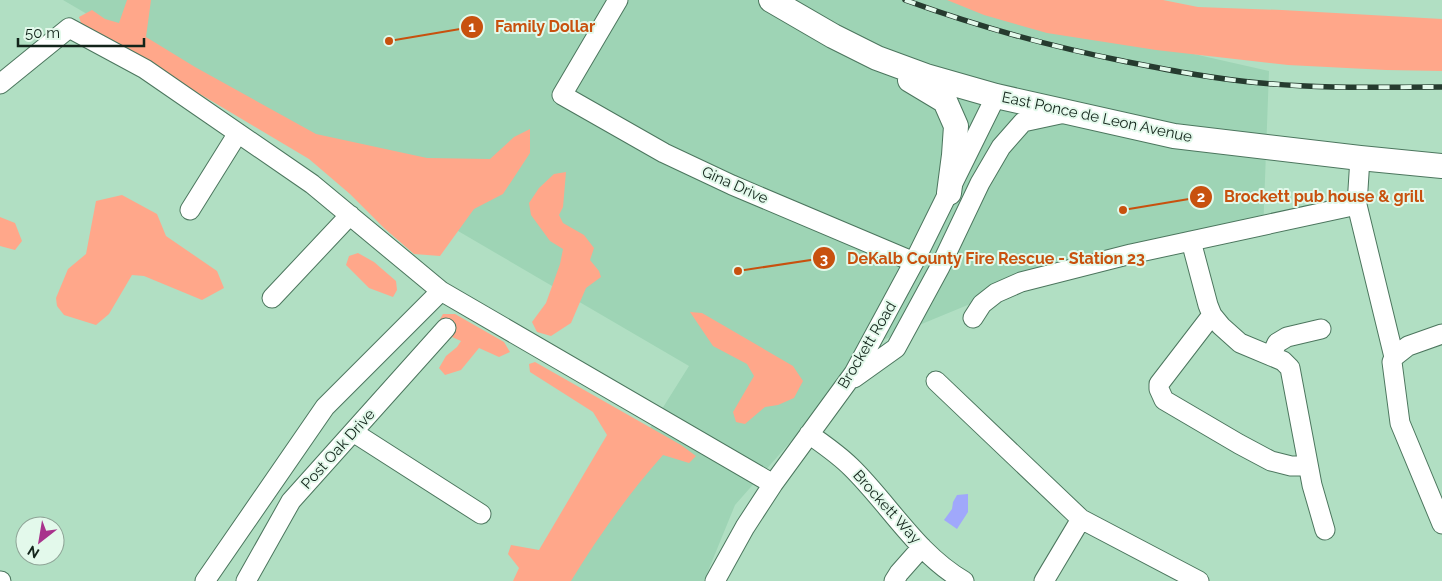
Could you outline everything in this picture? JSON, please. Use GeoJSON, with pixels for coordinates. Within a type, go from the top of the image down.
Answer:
{"type":"FeatureCollection","features":[{"type":"Feature","properties":{"kind":"main road","name":"East Ponce de Leon Avenue"},"geometry":{"type":"LineString","coordinates":[[771,0],[833,36],[878,58],[926,76],[996,96],[1174,136],[1442,166]]}},
{"type":"Feature","properties":{"kind":"main road"},"geometry":{"type":"LineString","coordinates":[[878,58],[945,101],[956,126],[949,193]]}},
{"type":"Feature","properties":{"kind":"street","name":"Gina Drive"},"geometry":{"type":"LineString","coordinates":[[618,0],[562,95],[664,152],[732,185],[914,262]]}},
{"type":"Feature","properties":{"kind":"street"},"geometry":{"type":"LineString","coordinates":[[0,84],[69,28],[145,69],[312,184],[441,291],[773,484]]}},
{"type":"Feature","properties":{"kind":"street","name":"Brockett Road"},"geometry":{"type":"LineString","coordinates":[[715,581],[745,527],[773,484],[854,373],[914,262],[996,96]]}},
{"type":"Feature","properties":{"kind":"street"},"geometry":{"type":"LineString","coordinates":[[845,385],[896,348],[940,268],[980,183],[1001,147],[1023,122],[1069,112]]}},
{"type":"Feature","properties":{"kind":"street"},"geometry":{"type":"LineString","coordinates":[[190,210],[238,133]]}},
{"type":"Feature","properties":{"kind":"street"},"geometry":{"type":"LineString","coordinates":[[1360,158],[1357,204],[1394,357],[1392,362],[1400,423],[1442,524]]}},
{"type":"Feature","properties":{"kind":"street"},"geometry":{"type":"LineString","coordinates":[[973,318],[982,304],[996,293],[1021,282],[1131,254],[1357,204]]}},
{"type":"Feature","properties":{"kind":"street"},"geometry":{"type":"LineString","coordinates":[[272,298],[350,216]]}},
{"type":"Feature","properties":{"kind":"street"},"geometry":{"type":"LineString","coordinates":[[1191,241],[1212,315],[1221,326],[1240,342],[1283,361],[1290,368],[1308,466],[1325,530]]}},
{"type":"Feature","properties":{"kind":"street"},"geometry":{"type":"LineString","coordinates":[[205,581],[324,407],[441,291]]}},
{"type":"Feature","properties":{"kind":"street"},"geometry":{"type":"LineString","coordinates":[[1212,315],[1159,384],[1158,389],[1164,400],[1271,461],[1291,466],[1308,466]]}},
{"type":"Feature","properties":{"kind":"street","name":"Post Oak Drive"},"geometry":{"type":"LineString","coordinates":[[246,581],[291,501],[446,328]]}},
{"type":"Feature","properties":{"kind":"street"},"geometry":{"type":"LineString","coordinates":[[1271,356],[1277,343],[1287,337],[1321,329]]}},
{"type":"Feature","properties":{"kind":"street"},"geometry":{"type":"LineString","coordinates":[[1394,357],[1408,346],[1442,334]]}},
{"type":"Feature","properties":{"kind":"street"},"geometry":{"type":"LineString","coordinates":[[936,381],[1081,519],[1199,581]]}},
{"type":"Feature","properties":{"kind":"street"},"geometry":{"type":"LineString","coordinates":[[353,432],[481,514]]}},
{"type":"Feature","properties":{"kind":"street","name":"Brockett Way"},"geometry":{"type":"LineString","coordinates":[[809,434],[852,468],[922,547],[953,575],[964,581]]}},
{"type":"Feature","properties":{"kind":"street"},"geometry":{"type":"LineString","coordinates":[[1044,581],[1081,519]]}},
{"type":"Feature","properties":{"kind":"street"},"geometry":{"type":"LineString","coordinates":[[894,581],[922,547]]}},
{"type":"Feature","properties":{"kind":"shaded area"},"geometry":{"type":"Polygon","coordinates":[[[63,0],[998,0],[1123,38],[1269,71],[1263,233],[1060,267],[878,342],[735,505],[704,581],[554,581],[689,366],[63,0]]]}},
{"type":"Feature","properties":{"kind":"shaded area"},"geometry":{"type":"Polygon","coordinates":[[[127,0],[151,0],[146,37],[195,67],[316,134],[427,158],[490,159],[514,137],[530,129],[530,153],[503,194],[474,209],[440,256],[414,254],[384,228],[350,194],[309,159],[81,23],[79,17],[92,10],[105,19],[119,23],[127,0]]]}},
{"type":"Feature","properties":{"kind":"shaded area"},"geometry":{"type":"Polygon","coordinates":[[[947,0],[1163,0],[1198,7],[1442,19],[1442,71],[1288,65],[1156,50],[1047,33],[984,15],[947,0]]]}},
{"type":"Feature","properties":{"kind":"shaded area"},"geometry":{"type":"Polygon","coordinates":[[[566,172],[563,207],[559,215],[563,223],[584,235],[594,248],[590,260],[599,271],[601,277],[586,288],[571,323],[551,336],[537,332],[532,322],[546,303],[560,264],[563,249],[550,241],[531,215],[529,203],[539,188],[554,174],[566,172]]]}},
{"type":"Feature","properties":{"kind":"shaded area"},"geometry":{"type":"Polygon","coordinates":[[[122,195],[157,214],[166,236],[217,271],[224,288],[202,300],[144,276],[132,275],[109,314],[96,325],[64,315],[57,306],[56,298],[68,269],[86,254],[96,201],[122,195]]]}},
{"type":"Feature","properties":{"kind":"shaded area"},"geometry":{"type":"Polygon","coordinates":[[[0,217],[15,223],[22,241],[15,250],[0,246],[0,217]]]}},
{"type":"Feature","properties":{"kind":"shaded area"},"geometry":{"type":"Polygon","coordinates":[[[358,253],[374,262],[396,281],[397,290],[393,297],[369,288],[346,265],[349,256],[358,253]]]}},
{"type":"Feature","properties":{"kind":"shaded area"},"geometry":{"type":"Polygon","coordinates":[[[690,312],[702,313],[793,366],[803,381],[794,398],[778,405],[765,407],[745,424],[736,422],[733,412],[754,376],[747,364],[713,346],[690,312]]]}},
{"type":"Feature","properties":{"kind":"shaded area"},"geometry":{"type":"Polygon","coordinates":[[[443,314],[455,314],[504,342],[510,352],[499,357],[479,348],[461,370],[445,375],[439,368],[446,356],[461,341],[452,337],[439,321],[443,314]]]}},
{"type":"Feature","properties":{"kind":"shaded area"},"geometry":{"type":"Polygon","coordinates":[[[535,362],[681,445],[696,456],[689,463],[663,455],[614,516],[571,581],[513,581],[519,568],[508,554],[511,545],[539,550],[607,435],[593,412],[530,372],[529,364],[535,362]]]}},
{"type":"Feature","properties":{"kind":"water"},"geometry":{"type":"Polygon","coordinates":[[[968,494],[968,512],[957,529],[944,520],[952,509],[957,495],[968,494]]]}},
{"type":"Feature","properties":{"kind":"railway"},"geometry":{"type":"LineString","coordinates":[[905,0],[986,27],[1040,42],[1192,74],[1284,85],[1442,87]]}},
{"type":"Feature","properties":{"kind":"place","name":"Family Dollar"},"geometry":{"type":"Point","coordinates":[389,41]}},
{"type":"Feature","properties":{"kind":"place","name":"Brockett pub house & grill"},"geometry":{"type":"Point","coordinates":[1123,210]}},
{"type":"Feature","properties":{"kind":"place","name":"DeKalb County Fire Rescue - Station 23"},"geometry":{"type":"Point","coordinates":[738,271]}}]}
